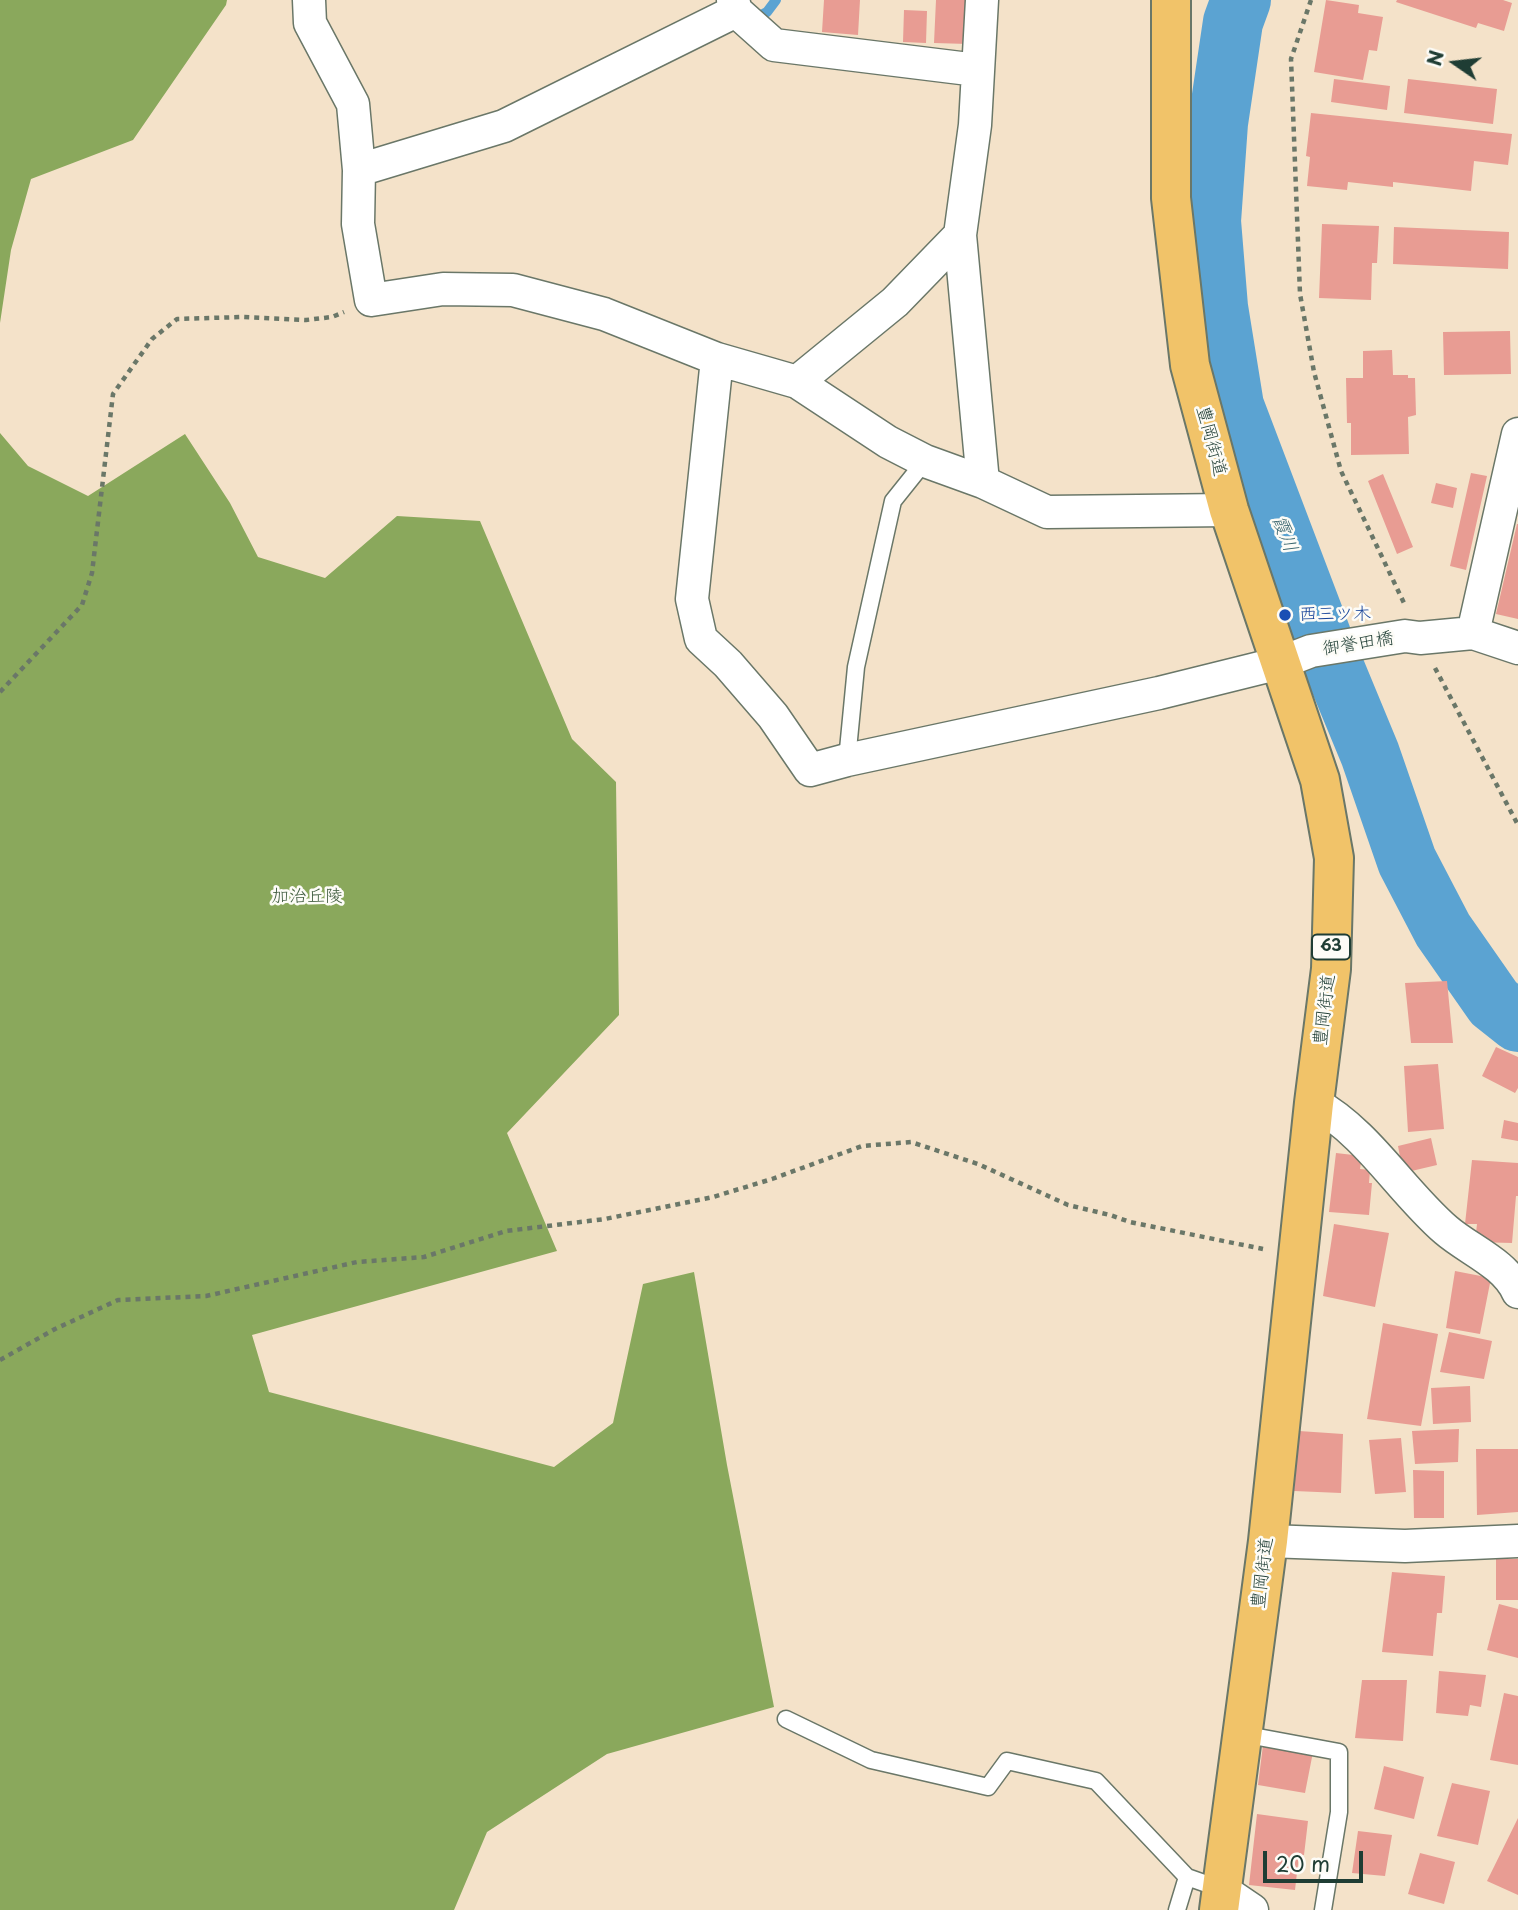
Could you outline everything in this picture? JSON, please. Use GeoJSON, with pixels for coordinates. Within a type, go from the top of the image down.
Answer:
{"type":"FeatureCollection","features":[{"type":"Feature","properties":{"kind":"main road","name":"豊岡街道"},"geometry":{"type":"LineString","coordinates":[[1171,0],[1171,198],[1189,353],[1229,510],[1296,657],[1334,858],[1331,969],[1314,1103],[1268,1541],[1220,1897]]}},
{"type":"Feature","properties":{"kind":"street"},"geometry":{"type":"LineString","coordinates":[[309,0],[310,23],[353,104],[359,170],[358,224],[371,300],[443,289],[513,290],[604,314],[717,359],[797,382],[888,442],[925,461],[983,482],[1047,512],[1229,510]]}},
{"type":"Feature","properties":{"kind":"street"},"geometry":{"type":"LineString","coordinates":[[982,0],[975,125],[960,235],[983,482]]}},
{"type":"Feature","properties":{"kind":"street"},"geometry":{"type":"LineString","coordinates":[[359,170],[504,126],[734,5],[774,45],[976,70]]}},
{"type":"Feature","properties":{"kind":"street"},"geometry":{"type":"LineString","coordinates":[[797,382],[895,302],[960,235]]}},
{"type":"Feature","properties":{"kind":"street","name":"御誉田橋"},"geometry":{"type":"LineString","coordinates":[[717,359],[692,599],[701,639],[728,664],[773,716],[810,770],[1159,693],[1296,657],[1412,637],[1472,634]]}},
{"type":"Feature","properties":{"kind":"street"},"geometry":{"type":"LineString","coordinates":[[1518,433],[1472,634],[1518,648]]}},
{"type":"Feature","properties":{"kind":"street"},"geometry":{"type":"LineString","coordinates":[[1314,1103],[1333,1114],[1358,1137],[1446,1230],[1512,1279],[1518,1292]]}},
{"type":"Feature","properties":{"kind":"street"},"geometry":{"type":"LineString","coordinates":[[1268,1541],[1405,1546],[1518,1541]]}},
{"type":"Feature","properties":{"kind":"lane"},"geometry":{"type":"LineString","coordinates":[[847,760],[856,667],[893,501],[925,461]]}},
{"type":"Feature","properties":{"kind":"lane"},"geometry":{"type":"LineString","coordinates":[[786,1719],[871,1760],[988,1787],[1007,1761],[1096,1781],[1220,1897]]}},
{"type":"Feature","properties":{"kind":"lane"},"geometry":{"type":"LineString","coordinates":[[1242,1734],[1339,1752],[1339,1811],[1323,1910]]}},
{"type":"Feature","properties":{"kind":"lane"},"geometry":{"type":"LineString","coordinates":[[1177,1910],[1220,1897]]}},
{"type":"Feature","properties":{"kind":"path"},"geometry":{"type":"LineString","coordinates":[[1311,0],[1291,59],[1300,294],[1314,372],[1341,471],[1412,637],[1518,825]]}},
{"type":"Feature","properties":{"kind":"path"},"geometry":{"type":"LineString","coordinates":[[0,692],[82,605],[92,573],[113,394],[152,339],[177,319],[242,317],[306,320],[332,317],[371,300]]}},
{"type":"Feature","properties":{"kind":"path"},"geometry":{"type":"LineString","coordinates":[[0,1360],[55,1329],[118,1300],[206,1296],[357,1262],[424,1257],[506,1231],[605,1219],[713,1197],[862,1146],[874,1145],[911,1142],[978,1164],[1068,1205],[1207,1238],[1298,1254]]}},
{"type":"Feature","properties":{"kind":"green space"},"geometry":{"type":"Polygon","coordinates":[[[0,0],[227,0],[133,140],[31,179],[11,250],[0,323],[0,0]]]}},
{"type":"Feature","properties":{"kind":"green space","name":"加治丘陵"},"geometry":{"type":"Polygon","coordinates":[[[0,433],[28,466],[88,496],[185,434],[230,503],[258,557],[325,578],[397,516],[480,521],[572,739],[616,782],[619,1015],[507,1133],[557,1251],[252,1335],[269,1392],[554,1467],[613,1423],[643,1284],[694,1272],[727,1465],[774,1707],[607,1754],[487,1832],[454,1910],[0,1910],[0,433]]]}},
{"type":"Feature","properties":{"kind":"building"},"geometry":{"type":"Polygon","coordinates":[[[824,0],[860,0],[858,35],[822,32],[824,0]]]}},
{"type":"Feature","properties":{"kind":"building"},"geometry":{"type":"Polygon","coordinates":[[[936,0],[970,0],[968,44],[934,43],[936,0]]]}},
{"type":"Feature","properties":{"kind":"building"},"geometry":{"type":"Polygon","coordinates":[[[1326,0],[1359,5],[1358,13],[1383,17],[1377,51],[1369,50],[1363,80],[1314,72],[1326,0]]]}},
{"type":"Feature","properties":{"kind":"building"},"geometry":{"type":"Polygon","coordinates":[[[1503,0],[1512,3],[1504,31],[1478,23],[1476,28],[1396,2],[1503,0]]]}},
{"type":"Feature","properties":{"kind":"building"},"geometry":{"type":"Polygon","coordinates":[[[904,10],[927,11],[926,43],[903,42],[904,10]]]}},
{"type":"Feature","properties":{"kind":"building"},"geometry":{"type":"Polygon","coordinates":[[[1334,79],[1390,86],[1387,110],[1331,102],[1334,79]]]}},
{"type":"Feature","properties":{"kind":"building"},"geometry":{"type":"Polygon","coordinates":[[[1408,79],[1497,89],[1493,124],[1404,113],[1408,79]]]}},
{"type":"Feature","properties":{"kind":"building"},"geometry":{"type":"Polygon","coordinates":[[[1311,113],[1512,134],[1508,165],[1474,161],[1471,191],[1393,182],[1393,187],[1348,182],[1347,190],[1307,186],[1310,157],[1306,156],[1311,113]]]}},
{"type":"Feature","properties":{"kind":"building"},"geometry":{"type":"Polygon","coordinates":[[[1322,224],[1379,226],[1377,263],[1372,263],[1371,300],[1319,298],[1322,224]]]}},
{"type":"Feature","properties":{"kind":"building"},"geometry":{"type":"Polygon","coordinates":[[[1394,227],[1509,232],[1508,269],[1393,264],[1394,227]]]}},
{"type":"Feature","properties":{"kind":"building"},"geometry":{"type":"Polygon","coordinates":[[[1510,331],[1511,374],[1444,375],[1443,332],[1510,331]]]}},
{"type":"Feature","properties":{"kind":"building"},"geometry":{"type":"Polygon","coordinates":[[[1392,350],[1393,375],[1415,378],[1416,415],[1408,417],[1409,454],[1351,455],[1346,378],[1363,378],[1363,351],[1392,350]]]}},
{"type":"Feature","properties":{"kind":"building"},"geometry":{"type":"Polygon","coordinates":[[[1471,473],[1487,476],[1466,570],[1450,566],[1471,473]]]}},
{"type":"Feature","properties":{"kind":"building"},"geometry":{"type":"Polygon","coordinates":[[[1383,474],[1413,547],[1397,554],[1368,481],[1383,474]]]}},
{"type":"Feature","properties":{"kind":"building"},"geometry":{"type":"Polygon","coordinates":[[[1436,483],[1457,488],[1453,508],[1431,503],[1436,483]]]}},
{"type":"Feature","properties":{"kind":"building"},"geometry":{"type":"Polygon","coordinates":[[[1518,524],[1518,619],[1496,614],[1518,524]]]}},
{"type":"Feature","properties":{"kind":"building"},"geometry":{"type":"Polygon","coordinates":[[[1447,981],[1453,1043],[1411,1043],[1405,983],[1447,981]]]}},
{"type":"Feature","properties":{"kind":"building"},"geometry":{"type":"Polygon","coordinates":[[[1496,1047],[1518,1057],[1518,1088],[1515,1093],[1482,1076],[1496,1047]]]}},
{"type":"Feature","properties":{"kind":"building"},"geometry":{"type":"Polygon","coordinates":[[[1438,1064],[1444,1129],[1408,1132],[1404,1066],[1438,1064]]]}},
{"type":"Feature","properties":{"kind":"building"},"geometry":{"type":"Polygon","coordinates":[[[1504,1120],[1518,1123],[1518,1141],[1501,1138],[1504,1120]]]}},
{"type":"Feature","properties":{"kind":"building"},"geometry":{"type":"Polygon","coordinates":[[[1431,1138],[1437,1165],[1403,1173],[1398,1146],[1431,1138]]]}},
{"type":"Feature","properties":{"kind":"building"},"geometry":{"type":"Polygon","coordinates":[[[1336,1153],[1362,1156],[1360,1169],[1370,1170],[1369,1183],[1372,1183],[1369,1215],[1329,1212],[1336,1153]]]}},
{"type":"Feature","properties":{"kind":"building"},"geometry":{"type":"Polygon","coordinates":[[[1472,1160],[1518,1163],[1518,1196],[1512,1243],[1475,1242],[1477,1224],[1465,1224],[1472,1160]]]}},
{"type":"Feature","properties":{"kind":"building"},"geometry":{"type":"Polygon","coordinates":[[[1334,1224],[1389,1233],[1375,1307],[1323,1296],[1334,1224]]]}},
{"type":"Feature","properties":{"kind":"building"},"geometry":{"type":"Polygon","coordinates":[[[1455,1271],[1491,1278],[1480,1334],[1446,1328],[1455,1271]]]}},
{"type":"Feature","properties":{"kind":"building"},"geometry":{"type":"Polygon","coordinates":[[[1383,1323],[1438,1334],[1421,1426],[1367,1419],[1383,1323]]]}},
{"type":"Feature","properties":{"kind":"building"},"geometry":{"type":"Polygon","coordinates":[[[1449,1332],[1492,1341],[1484,1379],[1440,1372],[1449,1332]]]}},
{"type":"Feature","properties":{"kind":"building"},"geometry":{"type":"Polygon","coordinates":[[[1470,1386],[1471,1422],[1433,1424],[1431,1388],[1470,1386]]]}},
{"type":"Feature","properties":{"kind":"building"},"geometry":{"type":"Polygon","coordinates":[[[1459,1429],[1458,1462],[1415,1464],[1412,1431],[1459,1429]]]}},
{"type":"Feature","properties":{"kind":"building"},"geometry":{"type":"Polygon","coordinates":[[[1299,1431],[1343,1434],[1341,1493],[1294,1491],[1299,1431]]]}},
{"type":"Feature","properties":{"kind":"building"},"geometry":{"type":"Polygon","coordinates":[[[1401,1438],[1406,1492],[1375,1494],[1369,1440],[1401,1438]]]}},
{"type":"Feature","properties":{"kind":"building"},"geometry":{"type":"Polygon","coordinates":[[[1476,1449],[1518,1449],[1518,1512],[1477,1515],[1476,1449]]]}},
{"type":"Feature","properties":{"kind":"building"},"geometry":{"type":"Polygon","coordinates":[[[1413,1470],[1444,1471],[1444,1518],[1414,1518],[1413,1470]]]}},
{"type":"Feature","properties":{"kind":"building"},"geometry":{"type":"Polygon","coordinates":[[[1496,1559],[1518,1559],[1518,1600],[1496,1600],[1496,1559]]]}},
{"type":"Feature","properties":{"kind":"building"},"geometry":{"type":"Polygon","coordinates":[[[1392,1572],[1445,1576],[1442,1613],[1437,1613],[1433,1656],[1382,1652],[1392,1572]]]}},
{"type":"Feature","properties":{"kind":"building"},"geometry":{"type":"Polygon","coordinates":[[[1499,1604],[1518,1609],[1518,1658],[1487,1650],[1499,1604]]]}},
{"type":"Feature","properties":{"kind":"building"},"geometry":{"type":"Polygon","coordinates":[[[1439,1671],[1486,1675],[1481,1707],[1470,1705],[1468,1716],[1436,1713],[1439,1671]]]}},
{"type":"Feature","properties":{"kind":"building"},"geometry":{"type":"Polygon","coordinates":[[[1362,1680],[1407,1680],[1403,1741],[1355,1738],[1362,1680]]]}},
{"type":"Feature","properties":{"kind":"building"},"geometry":{"type":"Polygon","coordinates":[[[1504,1693],[1518,1696],[1518,1765],[1490,1760],[1504,1693]]]}},
{"type":"Feature","properties":{"kind":"building"},"geometry":{"type":"Polygon","coordinates":[[[1263,1745],[1313,1752],[1305,1793],[1258,1785],[1263,1745]]]}},
{"type":"Feature","properties":{"kind":"building"},"geometry":{"type":"Polygon","coordinates":[[[1384,1766],[1424,1777],[1414,1819],[1374,1809],[1384,1766]]]}},
{"type":"Feature","properties":{"kind":"building"},"geometry":{"type":"Polygon","coordinates":[[[1452,1783],[1490,1791],[1478,1845],[1437,1836],[1452,1783]]]}},
{"type":"Feature","properties":{"kind":"building"},"geometry":{"type":"Polygon","coordinates":[[[1257,1814],[1308,1821],[1304,1855],[1299,1855],[1295,1890],[1249,1885],[1257,1814]]]}},
{"type":"Feature","properties":{"kind":"building"},"geometry":{"type":"Polygon","coordinates":[[[1518,1818],[1518,1895],[1487,1881],[1518,1818]]]}},
{"type":"Feature","properties":{"kind":"building"},"geometry":{"type":"Polygon","coordinates":[[[1358,1831],[1392,1835],[1385,1876],[1352,1873],[1358,1831]]]}},
{"type":"Feature","properties":{"kind":"building"},"geometry":{"type":"Polygon","coordinates":[[[1420,1853],[1455,1862],[1444,1904],[1408,1894],[1420,1853]]]}},
{"type":"Feature","properties":{"kind":"waterway"},"geometry":{"type":"LineString","coordinates":[[752,20],[767,12],[776,0]]}},
{"type":"Feature","properties":{"kind":"waterway","name":"霞川"},"geometry":{"type":"LineString","coordinates":[[1241,0],[1233,22],[1218,123],[1211,221],[1218,307],[1234,406],[1322,638],[1370,754],[1407,861],[1443,930],[1494,1003],[1518,1022]]}},
{"type":"Feature","properties":{"kind":"place","name":"西三ツ木"},"geometry":{"type":"Point","coordinates":[1285,615]}}]}
